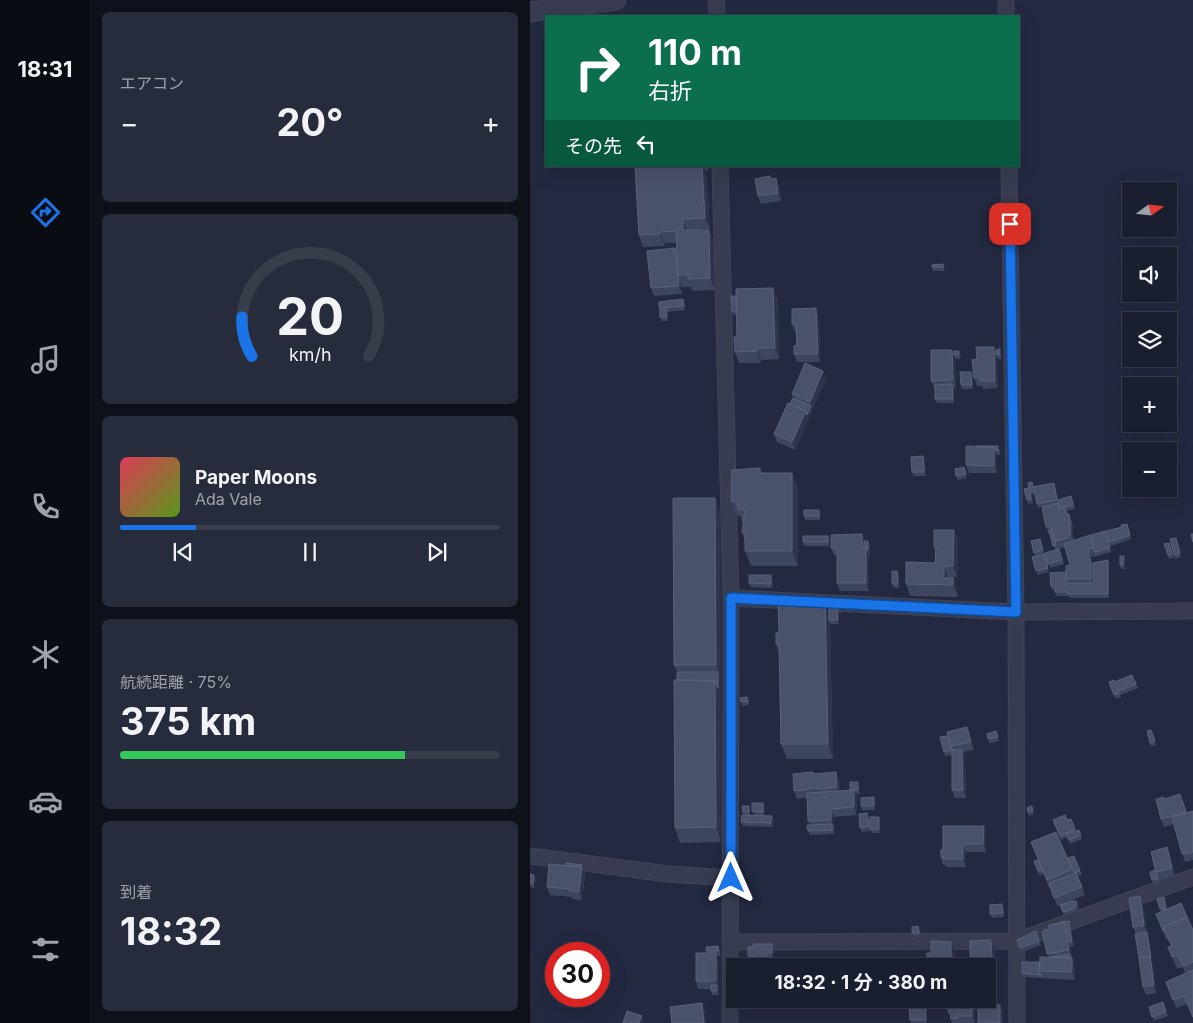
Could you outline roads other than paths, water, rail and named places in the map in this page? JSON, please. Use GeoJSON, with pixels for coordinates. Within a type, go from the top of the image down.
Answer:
{"type":"FeatureCollection","features":[{"type":"Feature","properties":{"kind":"street"},"geometry":{"type":"LineString","coordinates":[[530,12],[616,0]]}},
{"type":"Feature","properties":{"kind":"street"},"geometry":{"type":"LineString","coordinates":[[716,0],[717,15]]}},
{"type":"Feature","properties":{"kind":"street"},"geometry":{"type":"LineString","coordinates":[[1006,0],[1006,15]]}},
{"type":"Feature","properties":{"kind":"street"},"geometry":{"type":"LineString","coordinates":[[720,167],[731,598],[730,1023]]}},
{"type":"Feature","properties":{"kind":"street"},"geometry":{"type":"LineString","coordinates":[[1009,167],[1016,612],[1017,1023]]}},
{"type":"Feature","properties":{"kind":"street"},"geometry":{"type":"LineString","coordinates":[[731,598],[1016,612],[1193,611]]}},
{"type":"Feature","properties":{"kind":"street"},"geometry":{"type":"LineString","coordinates":[[530,856],[668,874],[731,878]]}},
{"type":"Feature","properties":{"kind":"street"},"geometry":{"type":"LineString","coordinates":[[730,942],[1017,941],[1193,877]]}}]}
